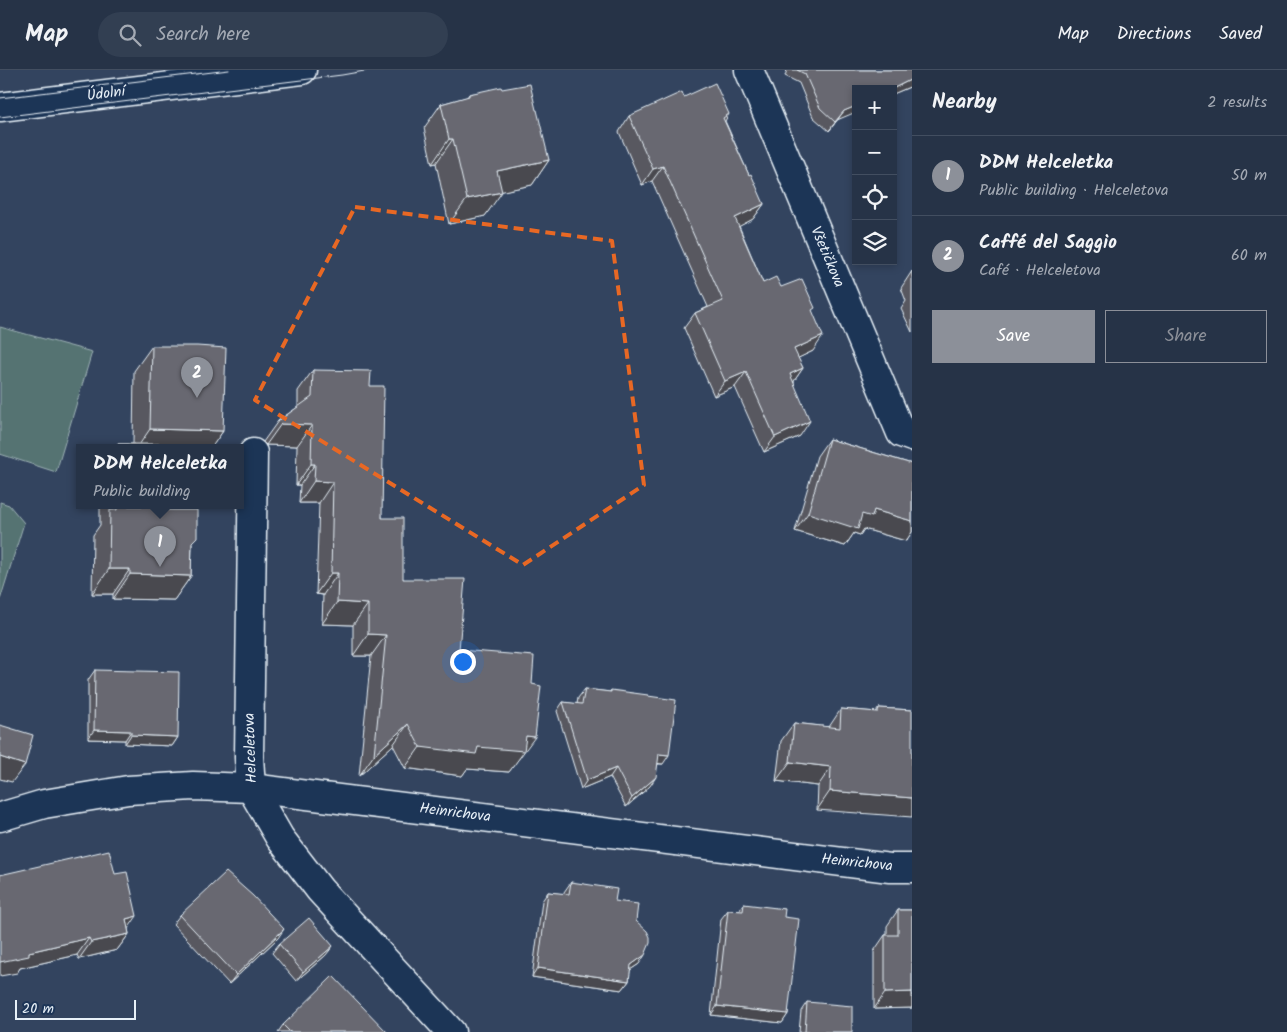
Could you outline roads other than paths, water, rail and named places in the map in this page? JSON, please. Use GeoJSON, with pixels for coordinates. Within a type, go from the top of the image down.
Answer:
{"type":"FeatureCollection","features":[{"type":"Feature","properties":{"kind":"street","name":"Údolní"},"geometry":{"type":"LineString","coordinates":[[0,107],[302,70]]}},
{"type":"Feature","properties":{"kind":"street","name":"Všetičkova"},"geometry":{"type":"LineString","coordinates":[[749,70],[901,433],[912,437]]}},
{"type":"Feature","properties":{"kind":"street","name":"Helceletova"},"geometry":{"type":"LineString","coordinates":[[253,453],[249,757],[252,788],[280,838],[320,890],[451,1032]]}},
{"type":"Feature","properties":{"kind":"street","name":"Heinrichova"},"geometry":{"type":"LineString","coordinates":[[0,817],[44,804],[128,790],[193,786],[252,788],[890,868],[912,868]]}},
{"type":"Feature","properties":{"kind":"tram line"},"geometry":{"type":"LineString","coordinates":[[0,98],[229,70]]}},
{"type":"Feature","properties":{"kind":"tram line"},"geometry":{"type":"LineString","coordinates":[[0,117],[370,70]]}},
{"type":"Feature","properties":{"kind":"place","name":"Caffé del Saggio"},"geometry":{"type":"Point","coordinates":[197,398]}},
{"type":"Feature","properties":{"kind":"place","name":"DDM Helceletka"},"geometry":{"type":"Point","coordinates":[160,567]}}]}
